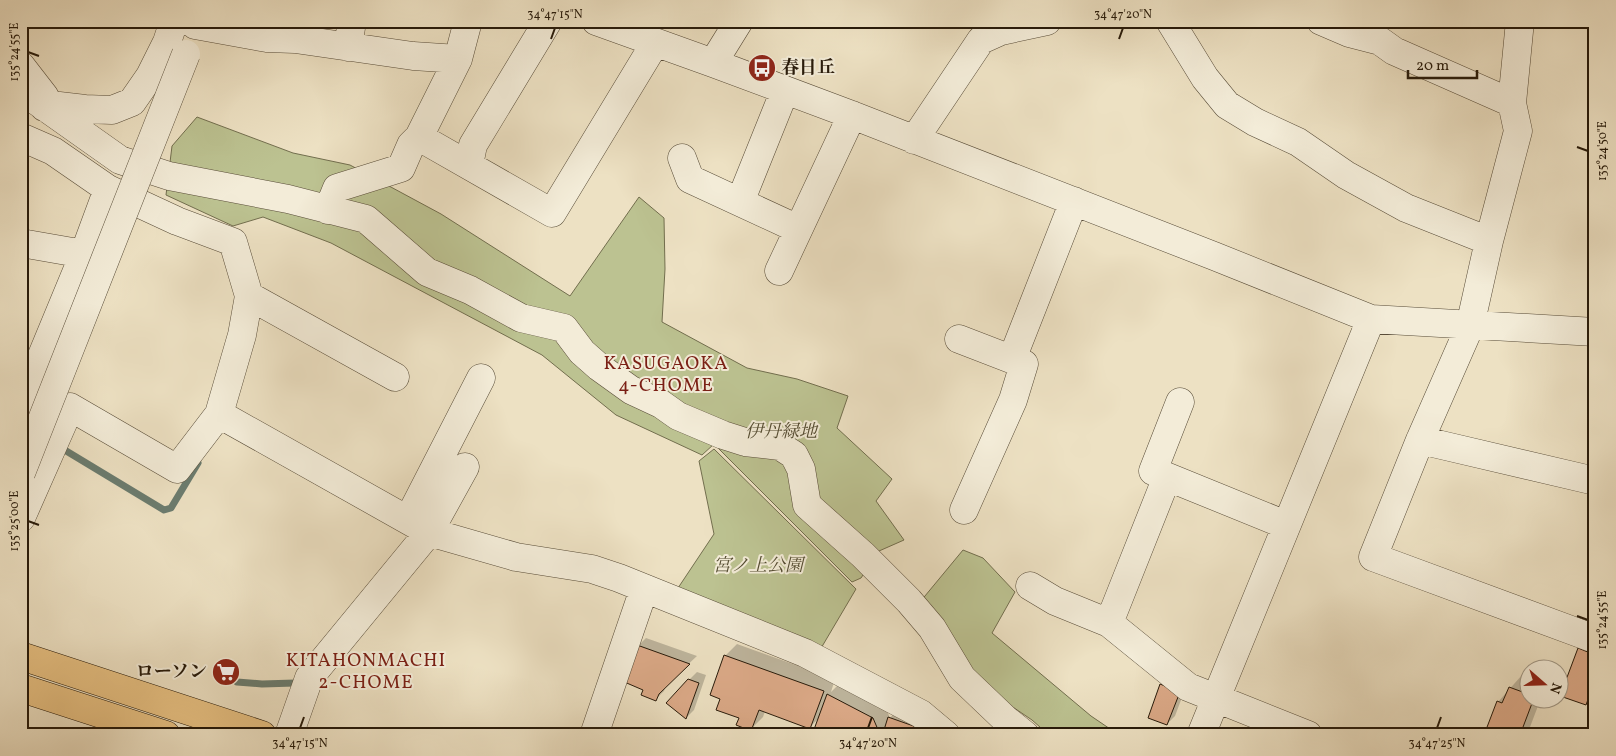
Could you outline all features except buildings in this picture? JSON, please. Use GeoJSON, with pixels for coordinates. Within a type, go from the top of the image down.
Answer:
{"type":"FeatureCollection","features":[{"type":"Feature","properties":{"kind":"main road"},"geometry":{"type":"LineString","coordinates":[[21,656],[262,735]]}},
{"type":"Feature","properties":{"kind":"main road"},"geometry":{"type":"LineString","coordinates":[[21,688],[166,735]]}},
{"type":"Feature","properties":{"kind":"street"},"geometry":{"type":"LineString","coordinates":[[328,210],[337,188],[401,168],[411,145],[419,137],[458,59],[468,21]]}},
{"type":"Feature","properties":{"kind":"street"},"geometry":{"type":"LineString","coordinates":[[469,165],[472,144],[548,21]]}},
{"type":"Feature","properties":{"kind":"street"},"geometry":{"type":"LineString","coordinates":[[596,21],[785,90],[1074,201],[1371,320],[1595,332]]}},
{"type":"Feature","properties":{"kind":"street"},"geometry":{"type":"LineString","coordinates":[[713,63],[739,21]]}},
{"type":"Feature","properties":{"kind":"street"},"geometry":{"type":"LineString","coordinates":[[914,140],[980,40],[1001,31],[1047,21]]}},
{"type":"Feature","properties":{"kind":"street"},"geometry":{"type":"LineString","coordinates":[[1170,21],[1205,78],[1227,105],[1255,122],[1298,142],[1346,175],[1406,208],[1489,241]]}},
{"type":"Feature","properties":{"kind":"street"},"geometry":{"type":"LineString","coordinates":[[1321,21],[1348,33],[1382,31],[1394,51],[1512,103]]}},
{"type":"Feature","properties":{"kind":"street"},"geometry":{"type":"LineString","coordinates":[[1520,21],[1512,103],[1518,131],[1489,241],[1470,326],[1420,440],[1373,557],[1595,639]]}},
{"type":"Feature","properties":{"kind":"street"},"geometry":{"type":"LineString","coordinates":[[188,23],[267,38],[295,39],[350,34],[413,56],[458,59]]}},
{"type":"Feature","properties":{"kind":"street"},"geometry":{"type":"LineString","coordinates":[[21,473],[186,54],[188,23]]}},
{"type":"Feature","properties":{"kind":"street"},"geometry":{"type":"LineString","coordinates":[[44,107],[59,106],[112,110],[132,102],[150,76],[167,42],[188,23]]}},
{"type":"Feature","properties":{"kind":"street"},"geometry":{"type":"LineString","coordinates":[[419,137],[552,213],[655,43]]}},
{"type":"Feature","properties":{"kind":"street"},"geometry":{"type":"LineString","coordinates":[[21,66],[45,97],[44,107]]}},
{"type":"Feature","properties":{"kind":"street"},"geometry":{"type":"LineString","coordinates":[[21,90],[120,160],[168,176],[288,199],[366,219],[427,272],[470,290],[521,318],[564,328],[582,352],[599,367],[631,390],[661,404],[678,416],[745,442],[780,446],[794,454],[801,469],[807,505],[863,555],[908,601],[932,628],[962,678],[1005,719],[1025,735]]}},
{"type":"Feature","properties":{"kind":"street"},"geometry":{"type":"LineString","coordinates":[[740,202],[785,90]]}},
{"type":"Feature","properties":{"kind":"street"},"geometry":{"type":"LineString","coordinates":[[779,271],[852,116]]}},
{"type":"Feature","properties":{"kind":"street"},"geometry":{"type":"LineString","coordinates":[[21,137],[53,151],[108,188],[177,221],[233,242],[248,296],[242,335],[218,414],[177,469],[70,407],[21,518]]}},
{"type":"Feature","properties":{"kind":"street"},"geometry":{"type":"LineString","coordinates":[[682,158],[690,179],[798,229]]}},
{"type":"Feature","properties":{"kind":"street"},"geometry":{"type":"LineString","coordinates":[[21,406],[84,254],[108,188]]}},
{"type":"Feature","properties":{"kind":"street"},"geometry":{"type":"LineString","coordinates":[[1012,359],[1074,201]]}},
{"type":"Feature","properties":{"kind":"street"},"geometry":{"type":"LineString","coordinates":[[21,243],[84,254]]}},
{"type":"Feature","properties":{"kind":"street"},"geometry":{"type":"LineString","coordinates":[[248,296],[395,376]]}},
{"type":"Feature","properties":{"kind":"street"},"geometry":{"type":"LineString","coordinates":[[1201,735],[1371,320]]}},
{"type":"Feature","properties":{"kind":"street"},"geometry":{"type":"LineString","coordinates":[[959,339],[1024,364],[1013,400],[974,498]]}},
{"type":"Feature","properties":{"kind":"street"},"geometry":{"type":"LineString","coordinates":[[418,526],[469,391]]}},
{"type":"Feature","properties":{"kind":"street"},"geometry":{"type":"LineString","coordinates":[[1180,402],[1153,471],[1286,525]]}},
{"type":"Feature","properties":{"kind":"street"},"geometry":{"type":"LineString","coordinates":[[218,414],[418,526],[516,557],[592,569],[738,625],[805,653],[921,714],[946,735]]}},
{"type":"Feature","properties":{"kind":"street"},"geometry":{"type":"LineString","coordinates":[[1420,440],[1595,480]]}},
{"type":"Feature","properties":{"kind":"street"},"geometry":{"type":"LineString","coordinates":[[289,735],[309,678],[418,526],[465,467]]}},
{"type":"Feature","properties":{"kind":"street"},"geometry":{"type":"LineString","coordinates":[[1108,622],[1167,476]]}},
{"type":"Feature","properties":{"kind":"street"},"geometry":{"type":"LineString","coordinates":[[1030,586],[1055,601],[1108,622],[1188,687],[1308,735]]}},
{"type":"Feature","properties":{"kind":"street"},"geometry":{"type":"LineString","coordinates":[[594,735],[644,589]]}},
{"type":"Feature","properties":{"kind":"green space","name":"伊丹緑地"},"geometry":{"type":"Polygon","coordinates":[[[197,117],[293,153],[350,165],[441,214],[570,296],[639,197],[664,218],[665,269],[662,322],[747,368],[797,379],[848,396],[837,428],[892,479],[876,501],[904,540],[879,551],[861,578],[852,582],[714,444],[702,455],[616,415],[542,355],[331,243],[263,217],[233,226],[166,195],[172,146],[197,117]]]}},
{"type":"Feature","properties":{"kind":"green space","name":"宮ノ上公園"},"geometry":{"type":"Polygon","coordinates":[[[714,449],[856,589],[817,655],[674,594],[714,534],[699,461],[714,449]]]}},
{"type":"Feature","properties":{"kind":"green space"},"geometry":{"type":"Polygon","coordinates":[[[963,550],[983,558],[1015,592],[992,633],[1091,716],[1119,735],[1049,735],[1032,720],[989,691],[920,602],[963,550]]]}},
{"type":"Feature","properties":{"kind":"waterway"},"geometry":{"type":"LineString","coordinates":[[21,423],[32,429]]}},
{"type":"Feature","properties":{"kind":"waterway"},"geometry":{"type":"LineString","coordinates":[[58,446],[164,510],[171,508],[198,463]]}},
{"type":"Feature","properties":{"kind":"waterway"},"geometry":{"type":"LineString","coordinates":[[237,682],[262,684],[295,683]]}},
{"type":"Feature","properties":{"kind":"place","name":"春日丘"},"geometry":{"type":"Point","coordinates":[762,68]}},
{"type":"Feature","properties":{"kind":"place","name":"ローソン"},"geometry":{"type":"Point","coordinates":[226,672]}},
{"type":"Feature","properties":{"kind":"district","name":"KASUGAOKA 4-CHOME"},"geometry":{"type":"Point","coordinates":[666,375]}},
{"type":"Feature","properties":{"kind":"district","name":"KITAHONMACHI 2-CHOME"},"geometry":{"type":"Point","coordinates":[366,672]}}]}
